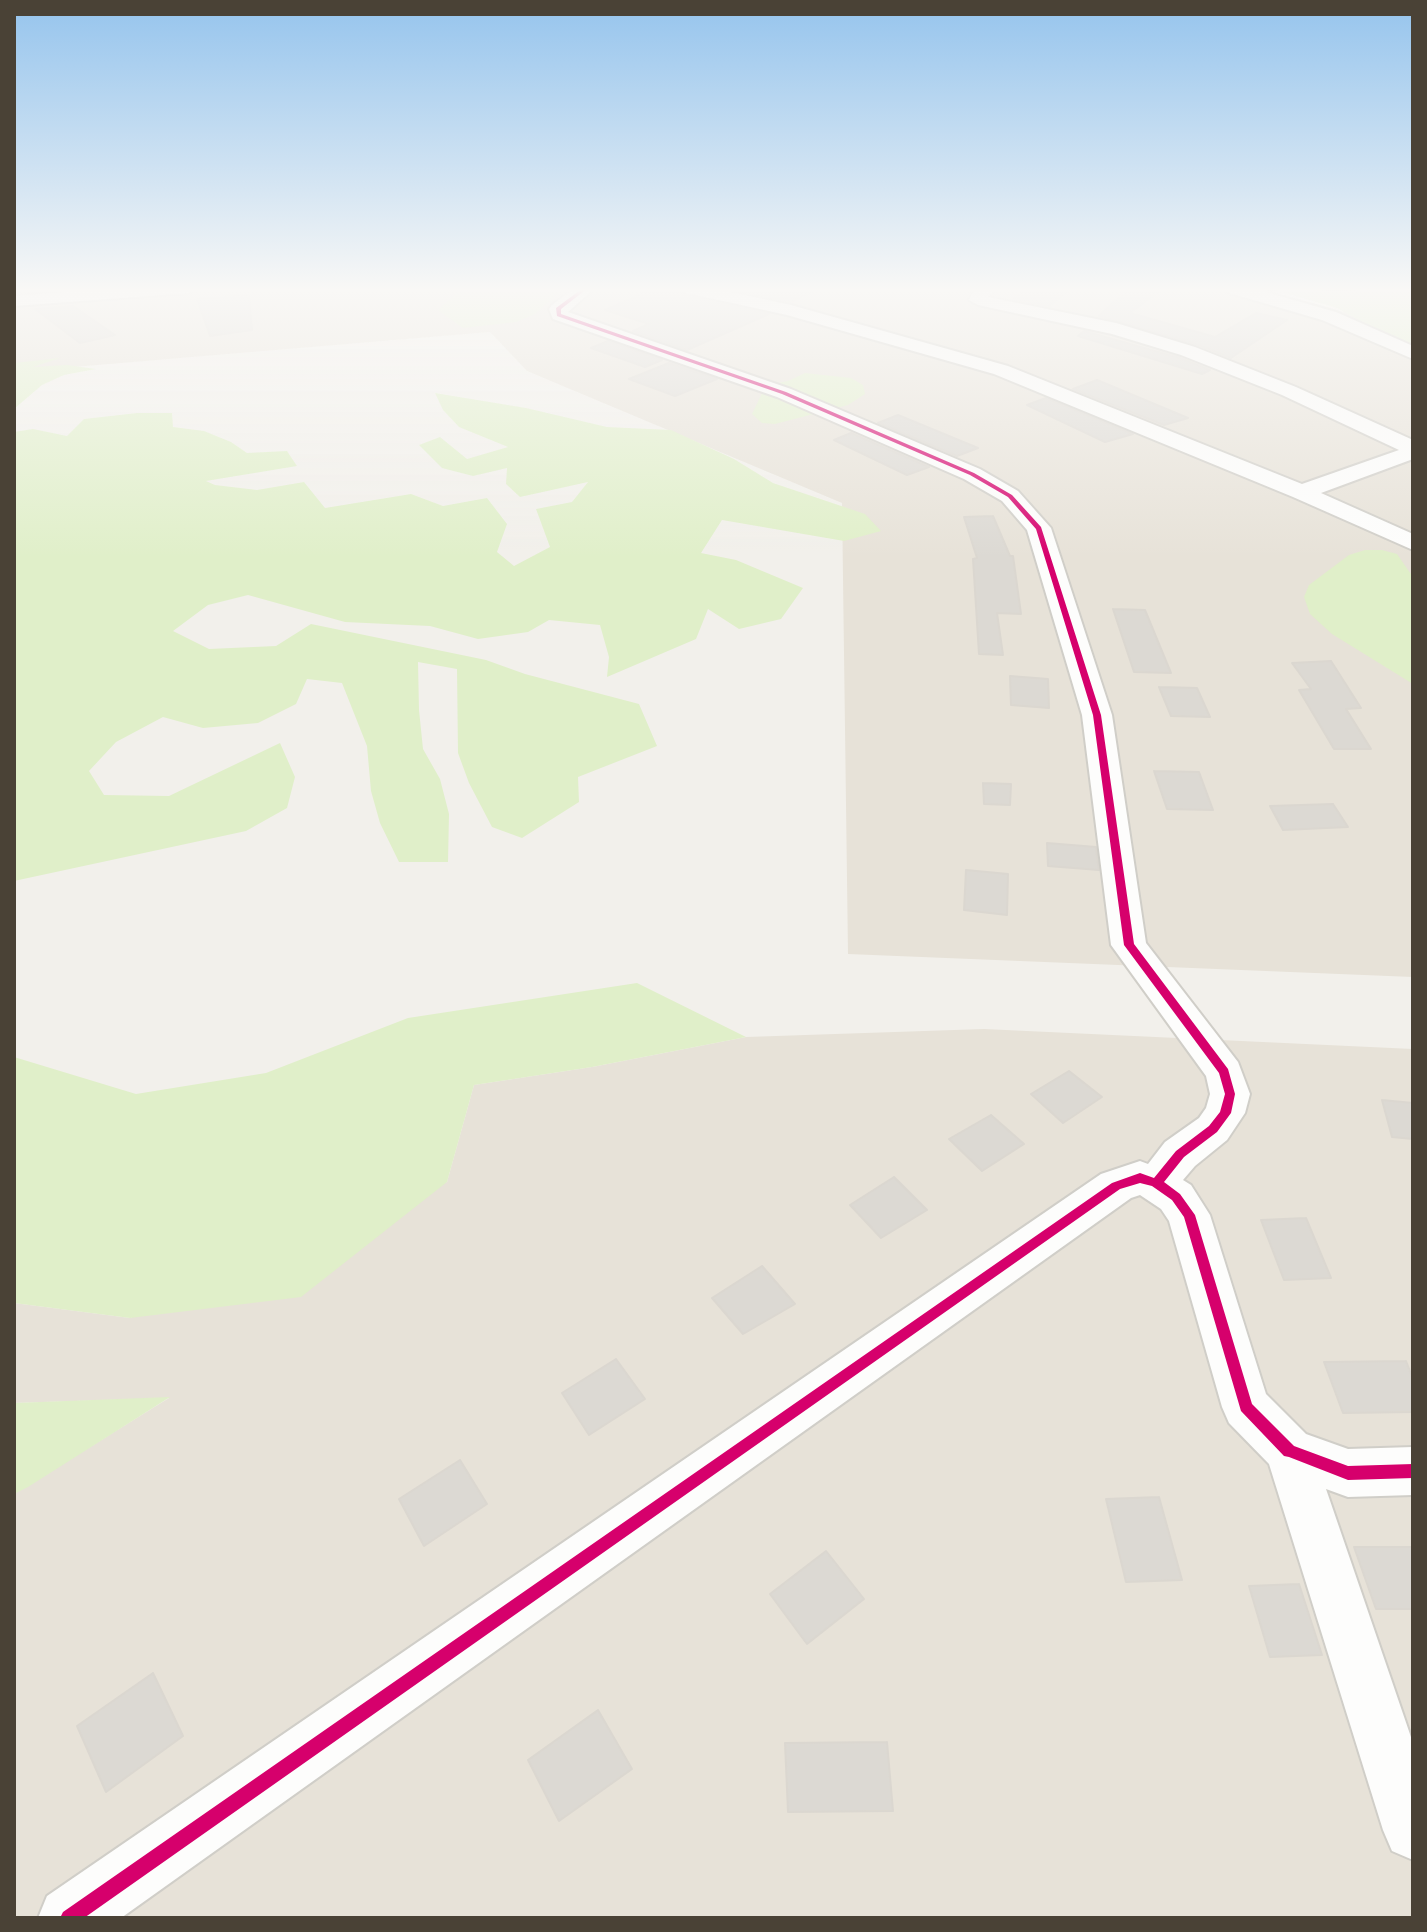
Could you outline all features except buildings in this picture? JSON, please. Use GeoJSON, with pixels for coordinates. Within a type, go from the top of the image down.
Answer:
{"type":"FeatureCollection","features":[{"type":"Feature","properties":{"kind":"street"},"geometry":{"type":"LineString","coordinates":[[741,378],[784,393],[972,474],[1010,496],[1039,528],[1097,715],[1129,945],[1224,1072],[1230,1094],[1225,1113],[1213,1129],[1180,1154],[1156,1183]]}},
{"type":"Feature","properties":{"kind":"street"},"geometry":{"type":"LineString","coordinates":[[1021,378],[1301,492],[1413,543]]}},
{"type":"Feature","properties":{"kind":"street"},"geometry":{"type":"LineString","coordinates":[[1257,378],[1413,450]]}},
{"type":"Feature","properties":{"kind":"street"},"geometry":{"type":"LineString","coordinates":[[1301,492],[1413,450]]}},
{"type":"Feature","properties":{"kind":"street"},"geometry":{"type":"LineString","coordinates":[[69,1918],[1116,1186],[1140,1178],[1156,1183],[1176,1197],[1189,1215],[1246,1407],[1289,1451],[1348,1473],[1413,1471]]}},
{"type":"Feature","properties":{"kind":"street"},"geometry":{"type":"LineString","coordinates":[[1289,1451],[1413,1830]]}},
{"type":"Feature","properties":{"kind":"shaded area"},"geometry":{"type":"Polygon","coordinates":[[[544,378],[1413,378],[1413,977],[848,954],[842,503],[544,378]]]}},
{"type":"Feature","properties":{"kind":"shaded area"},"geometry":{"type":"Polygon","coordinates":[[[984,1029],[1413,1049],[1413,1918],[14,1918],[14,1494],[169,1398],[14,1403],[14,1303],[130,1318],[447,1182],[474,1085],[592,1067],[746,1037],[984,1029]]]}},
{"type":"Feature","properties":{"kind":"green space"},"geometry":{"type":"Polygon","coordinates":[[[14,378],[57,378],[42,385],[14,409],[14,378]]]}},
{"type":"Feature","properties":{"kind":"green space"},"geometry":{"type":"Polygon","coordinates":[[[794,378],[851,378],[863,385],[865,394],[848,405],[775,424],[762,423],[752,414],[766,385],[794,378]]]}},
{"type":"Feature","properties":{"kind":"green space"},"geometry":{"type":"Polygon","coordinates":[[[435,393],[526,408],[607,427],[671,430],[734,459],[773,483],[865,514],[881,531],[844,541],[722,520],[701,553],[736,560],[803,588],[781,619],[739,629],[708,609],[696,639],[607,677],[609,657],[600,625],[549,620],[528,632],[478,639],[430,626],[345,622],[248,595],[208,605],[173,631],[209,649],[276,646],[311,624],[486,660],[525,674],[639,704],[657,746],[578,777],[579,802],[522,838],[492,827],[469,783],[458,753],[457,669],[418,662],[423,749],[440,779],[449,814],[448,862],[399,862],[380,823],[371,791],[367,746],[342,683],[307,679],[296,704],[258,723],[203,728],[163,717],[116,742],[89,771],[104,795],[169,796],[280,743],[295,777],[287,808],[246,831],[14,881],[14,432],[33,429],[67,436],[84,419],[172,413],[173,427],[204,431],[231,442],[247,453],[287,451],[297,466],[206,481],[215,485],[257,490],[304,482],[325,508],[411,494],[443,506],[487,498],[507,524],[497,552],[514,566],[550,547],[536,509],[572,502],[588,482],[520,497],[506,484],[507,468],[473,476],[442,468],[419,445],[440,437],[467,459],[508,447],[459,427],[443,410],[435,393]]]}},
{"type":"Feature","properties":{"kind":"green space"},"geometry":{"type":"Polygon","coordinates":[[[1365,550],[1397,554],[1413,577],[1413,684],[1332,634],[1310,614],[1304,597],[1309,585],[1349,555],[1365,550]]]}},
{"type":"Feature","properties":{"kind":"green space"},"geometry":{"type":"Polygon","coordinates":[[[637,983],[746,1037],[592,1067],[474,1085],[447,1182],[301,1297],[130,1318],[14,1303],[14,1057],[136,1094],[266,1073],[408,1018],[637,983]]]}},
{"type":"Feature","properties":{"kind":"green space"},"geometry":{"type":"Polygon","coordinates":[[[170,1397],[28,1487],[14,1494],[14,1403],[170,1397]]]}},
{"type":"Feature","properties":{"kind":"cycle path"},"geometry":{"type":"LineString","coordinates":[[741,378],[784,393],[972,474],[1010,496],[1039,528],[1097,715],[1129,945],[1224,1072],[1230,1094],[1225,1113],[1213,1129],[1180,1154],[1156,1183]]}},
{"type":"Feature","properties":{"kind":"cycle path"},"geometry":{"type":"LineString","coordinates":[[69,1918],[1116,1186],[1140,1178],[1156,1183],[1176,1197],[1189,1215],[1246,1407],[1289,1451],[1348,1473],[1413,1471]]}}]}
